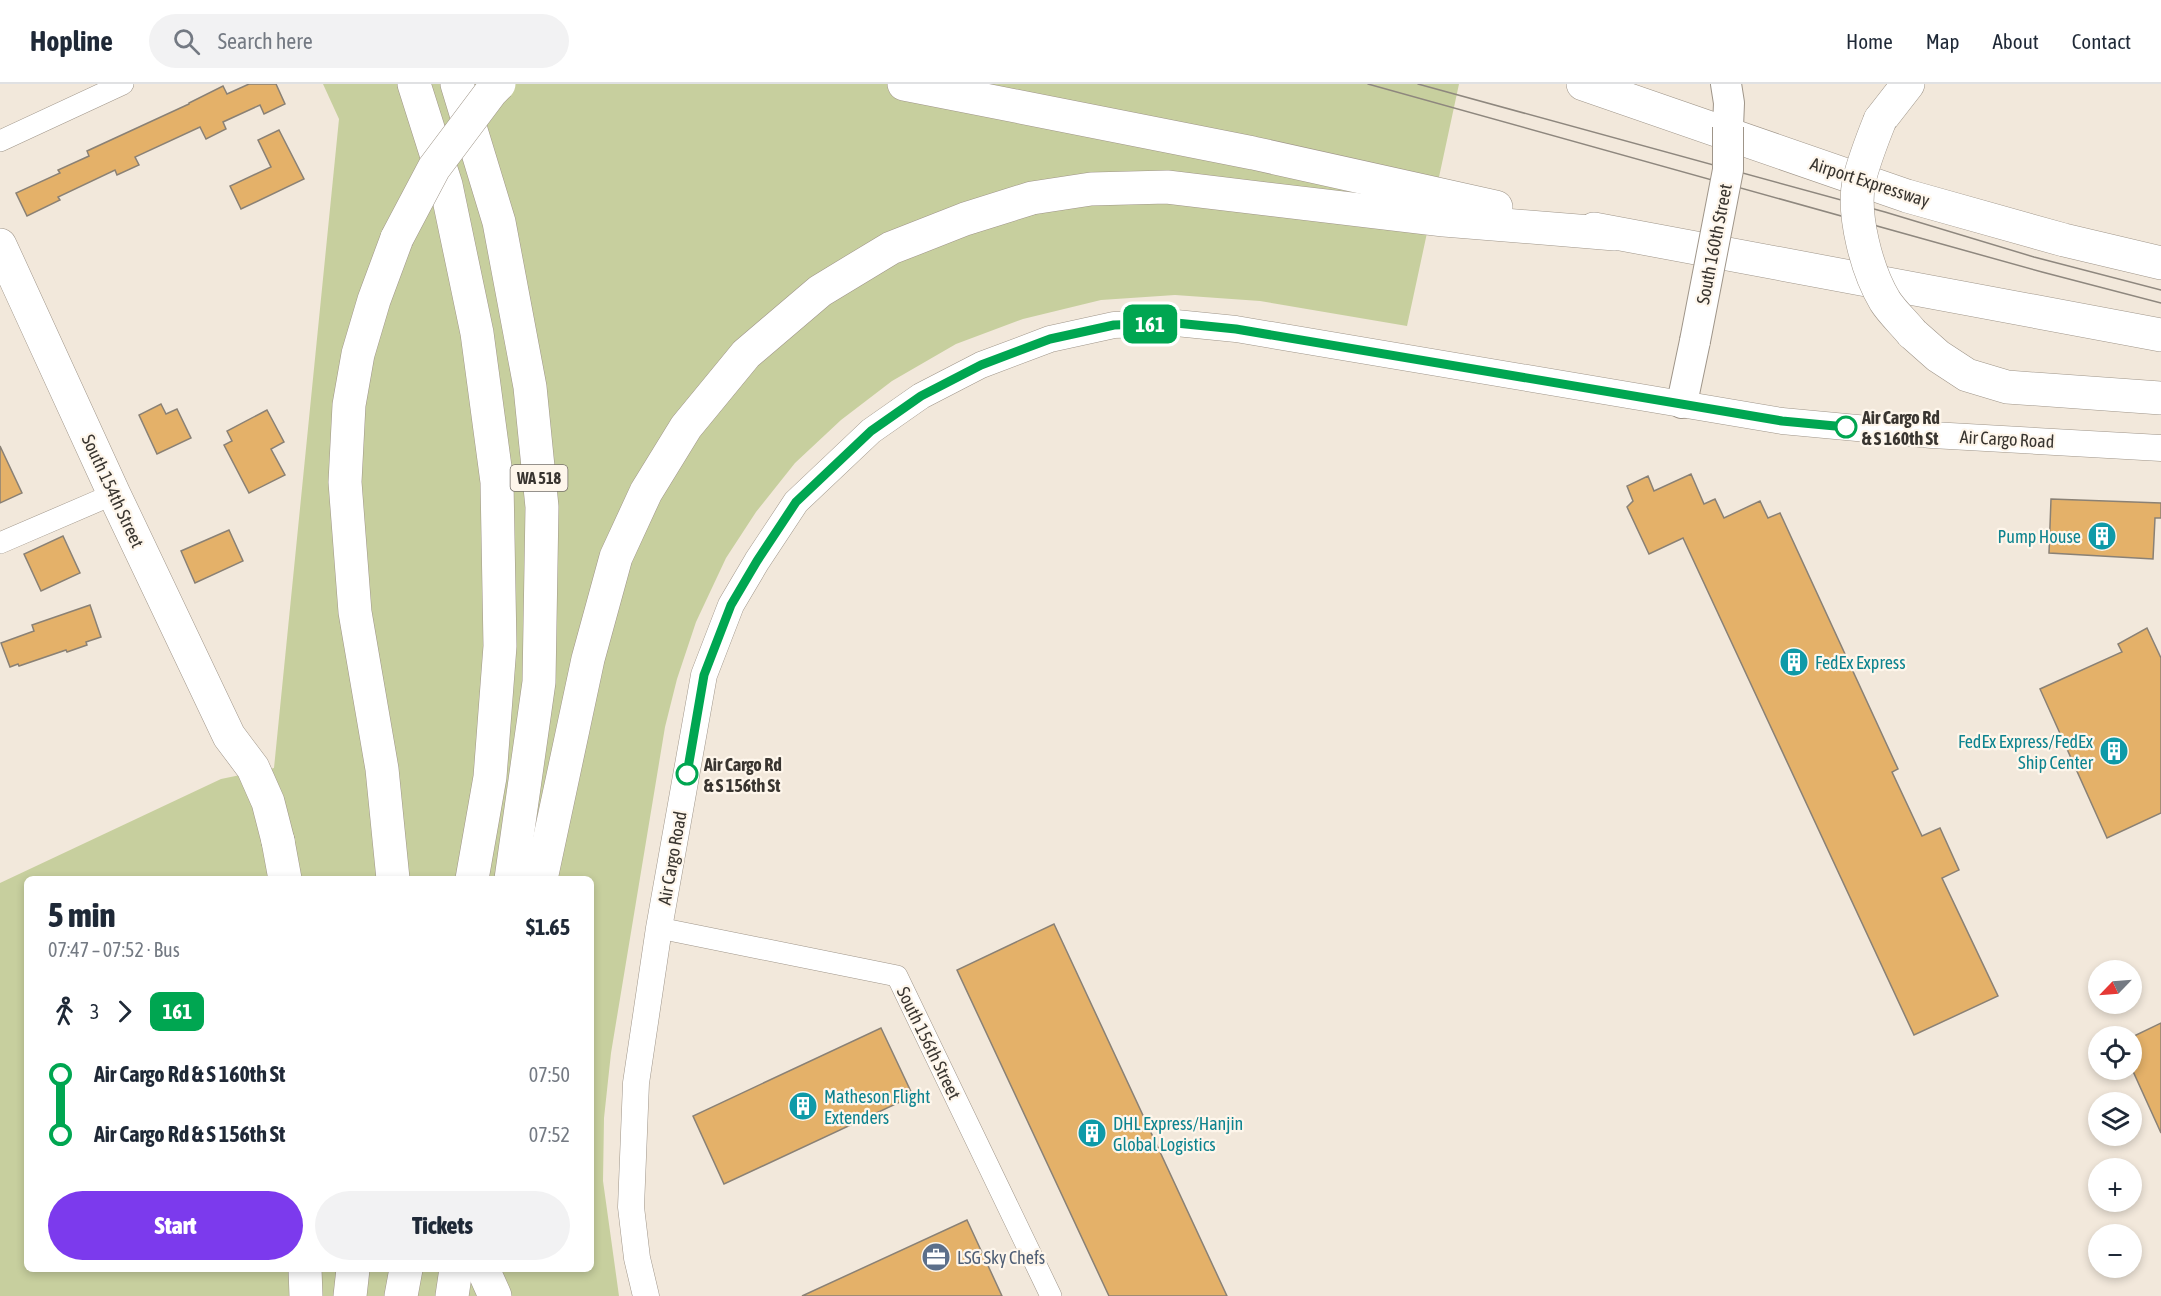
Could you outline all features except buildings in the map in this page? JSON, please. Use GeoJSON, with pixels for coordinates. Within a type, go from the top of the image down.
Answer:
{"type":"FeatureCollection","features":[{"type":"Feature","properties":{"kind":"main road","name":"WA 518"},"geometry":{"type":"LineString","coordinates":[[414,84],[446,185],[477,333],[497,482],[500,646],[490,777],[473,876]]}},
{"type":"Feature","properties":{"kind":"main road","name":"WA 518"},"geometry":{"type":"LineString","coordinates":[[457,84],[499,222],[530,387],[542,507],[539,682],[511,876]]}},
{"type":"Feature","properties":{"kind":"main road"},"geometry":{"type":"LineString","coordinates":[[393,876],[382,769],[355,612],[345,482],[349,405],[358,354],[374,300],[397,238],[434,168],[499,84]]}},
{"type":"Feature","properties":{"kind":"main road"},"geometry":{"type":"LineString","coordinates":[[904,84],[1253,153],[1615,234],[2161,335]]}},
{"type":"Feature","properties":{"kind":"main road","name":"Airport Expressway"},"geometry":{"type":"LineString","coordinates":[[1583,84],[1907,196],[2064,240],[2161,263]]}},
{"type":"Feature","properties":{"kind":"main road"},"geometry":{"type":"LineString","coordinates":[[1908,84],[1880,120],[1866,155],[1859,184],[1859,230],[1870,270],[1886,301],[1912,333],[1938,356],[1967,375],[2007,387],[2161,398]]}},
{"type":"Feature","properties":{"kind":"main road","name":"South 160th Street"},"geometry":{"type":"LineString","coordinates":[[1682,403],[1728,170],[1727,94]]}},
{"type":"Feature","properties":{"kind":"main road"},"geometry":{"type":"LineString","coordinates":[[542,876],[588,659],[616,557],[646,492],[686,427],[746,354],[820,291],[891,248],[965,219],[1032,198],[1091,189],[1167,187],[1444,220],[1615,234]]}},
{"type":"Feature","properties":{"kind":"main road","name":"South 154th Street"},"geometry":{"type":"LineString","coordinates":[[0,245],[114,494],[229,736],[236,771],[278,841],[296,876]]}},
{"type":"Feature","properties":{"kind":"main road"},"geometry":{"type":"LineString","coordinates":[[278,841],[284,876]]}},
{"type":"Feature","properties":{"kind":"main road"},"geometry":{"type":"LineString","coordinates":[[305,1272],[306,1296]]}},
{"type":"Feature","properties":{"kind":"main road"},"geometry":{"type":"LineString","coordinates":[[350,1296],[352,1272]]}},
{"type":"Feature","properties":{"kind":"main road"},"geometry":{"type":"LineString","coordinates":[[402,1296],[406,1272]]}},
{"type":"Feature","properties":{"kind":"main road"},"geometry":{"type":"LineString","coordinates":[[460,1275],[495,1296]]}},
{"type":"Feature","properties":{"kind":"street"},"geometry":{"type":"LineString","coordinates":[[0,141],[123,84]]}},
{"type":"Feature","properties":{"kind":"street","name":"Air Cargo Road"},"geometry":{"type":"LineString","coordinates":[[646,1296],[637,1258],[631,1207],[636,1083],[659,928],[704,675],[736,596],[796,502],[871,431],[921,396],[981,365],[1050,339],[1114,325],[1176,323],[1236,329],[1782,421],[1932,435],[2161,448]]}},
{"type":"Feature","properties":{"kind":"street"},"geometry":{"type":"LineString","coordinates":[[0,543],[114,494]]}},
{"type":"Feature","properties":{"kind":"street","name":"South 156th Street"},"geometry":{"type":"LineString","coordinates":[[659,928],[897,976],[1051,1296]]}},
{"type":"Feature","properties":{"kind":"green space"},"geometry":{"type":"Polygon","coordinates":[[[323,84],[1459,84],[1407,326],[1260,301],[1175,295],[1101,300],[1023,319],[956,344],[892,381],[841,420],[795,463],[756,512],[726,558],[696,622],[677,679],[665,727],[611,1053],[604,1118],[603,1181],[619,1296],[0,1296],[0,883],[221,779],[274,768],[339,119],[323,84]]]}},
{"type":"Feature","properties":{"kind":"tram line"},"geometry":{"type":"LineString","coordinates":[[1368,84],[2161,303]]}},
{"type":"Feature","properties":{"kind":"tram line"},"geometry":{"type":"LineString","coordinates":[[1418,84],[1885,212],[2034,257],[2161,290]]}},
{"type":"Feature","properties":{"kind":"bus line","name":"161"},"geometry":{"type":"LineString","coordinates":[[687,774],[704,675],[731,605],[796,502],[871,431],[921,396],[981,365],[1050,339],[1114,325],[1176,323],[1236,329],[1782,421],[1846,427]]}},
{"type":"Feature","properties":{"kind":"place","name":"Air Cargo Rd & S 160th St"},"geometry":{"type":"Point","coordinates":[1846,427]}},
{"type":"Feature","properties":{"kind":"place","name":"Pump House"},"geometry":{"type":"Point","coordinates":[2102,536]}},
{"type":"Feature","properties":{"kind":"place","name":"FedEx Express"},"geometry":{"type":"Point","coordinates":[1794,662]}},
{"type":"Feature","properties":{"kind":"place","name":"FedEx Express/FedEx Ship Center"},"geometry":{"type":"Point","coordinates":[2114,751]}},
{"type":"Feature","properties":{"kind":"place","name":"Air Cargo Rd & S 156th St"},"geometry":{"type":"Point","coordinates":[687,774]}},
{"type":"Feature","properties":{"kind":"place","name":"Matheson Flight Extenders"},"geometry":{"type":"Point","coordinates":[803,1106]}},
{"type":"Feature","properties":{"kind":"place","name":"DHL Express/Hanjin Global Logistics"},"geometry":{"type":"Point","coordinates":[1092,1133]}},
{"type":"Feature","properties":{"kind":"place","name":"LSG Sky Chefs"},"geometry":{"type":"Point","coordinates":[936,1257]}}]}
